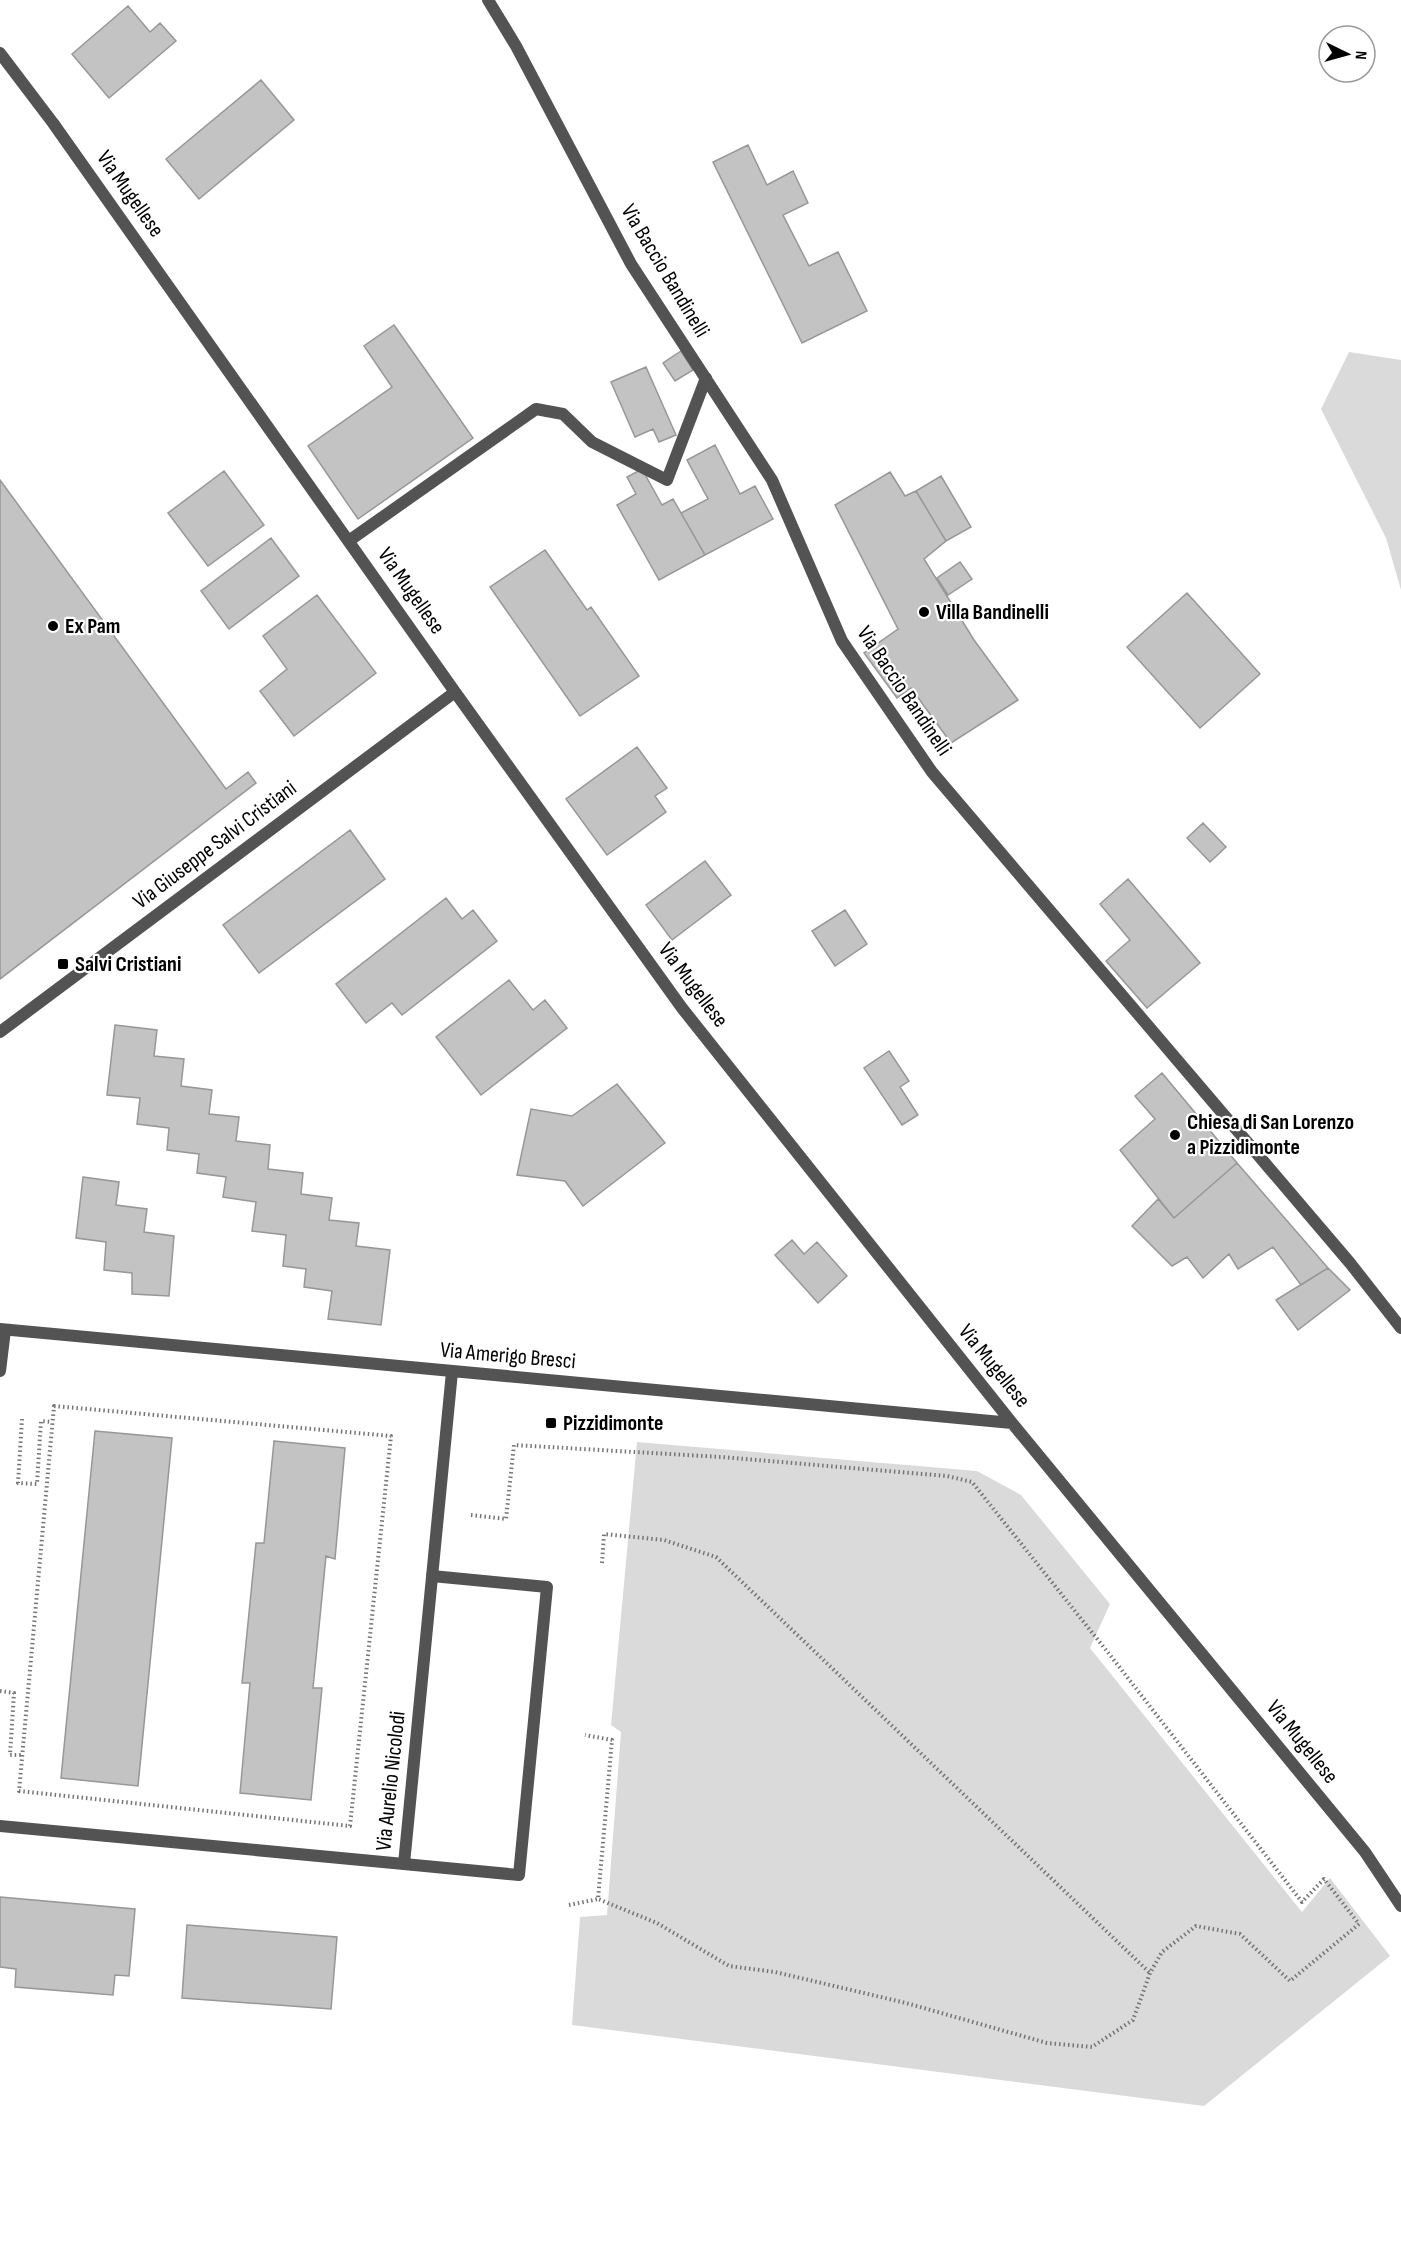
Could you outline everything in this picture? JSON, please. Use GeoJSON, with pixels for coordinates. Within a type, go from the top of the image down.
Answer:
{"type":"FeatureCollection","features":[{"type":"Feature","properties":{"kind":"street","name":"Via Baccio Bandinelli"},"geometry":{"type":"LineString","coordinates":[[488,0],[516,46],[631,264],[772,480],[842,641],[932,772],[1342,1254],[1401,1328]]}},
{"type":"Feature","properties":{"kind":"street","name":"Via Mugellese"},"geometry":{"type":"LineString","coordinates":[[0,53],[53,123],[350,540],[455,692],[682,1008],[1012,1423],[1365,1852],[1401,1906]]}},
{"type":"Feature","properties":{"kind":"street"},"geometry":{"type":"LineString","coordinates":[[350,540],[536,409],[563,414],[592,442],[667,480],[706,378]]}},
{"type":"Feature","properties":{"kind":"street","name":"Via Giuseppe Salvi Cristiani"},"geometry":{"type":"LineString","coordinates":[[0,1032],[455,692]]}},
{"type":"Feature","properties":{"kind":"street"},"geometry":{"type":"LineString","coordinates":[[0,1371],[2,1330]]}},
{"type":"Feature","properties":{"kind":"street","name":"Via Amerigo Bresci"},"geometry":{"type":"LineString","coordinates":[[2,1330],[1012,1423]]}},
{"type":"Feature","properties":{"kind":"street","name":"Via Aurelio Nicolodi"},"geometry":{"type":"LineString","coordinates":[[0,1826],[405,1864],[452,1372]]}},
{"type":"Feature","properties":{"kind":"street"},"geometry":{"type":"LineString","coordinates":[[405,1864],[519,1875],[547,1587],[432,1576]]}},
{"type":"Feature","properties":{"kind":"path"},"geometry":{"type":"LineString","coordinates":[[54,1406],[391,1436],[350,1826],[19,1791],[21,1755],[54,1406]]}},
{"type":"Feature","properties":{"kind":"path"},"geometry":{"type":"LineString","coordinates":[[22,1419],[18,1483],[37,1484],[41,1421],[52,1422]]}},
{"type":"Feature","properties":{"kind":"path"},"geometry":{"type":"LineString","coordinates":[[471,1515],[506,1519],[514,1445],[733,1458],[947,1476],[972,1482],[1302,1902],[1324,1879],[1359,1924],[1290,1981],[1240,1934],[1196,1926],[1162,1952],[1150,1973],[1132,2020],[1092,2047],[1047,2043],[906,2003],[775,1972],[729,1966],[657,1923],[598,1899],[569,1905]]}},
{"type":"Feature","properties":{"kind":"path"},"geometry":{"type":"LineString","coordinates":[[602,1563],[604,1534],[664,1540],[716,1557],[1150,1973]]}},
{"type":"Feature","properties":{"kind":"path"},"geometry":{"type":"LineString","coordinates":[[0,1691],[14,1693],[10,1755],[21,1755]]}},
{"type":"Feature","properties":{"kind":"path"},"geometry":{"type":"LineString","coordinates":[[585,1735],[612,1740],[598,1899]]}},
{"type":"Feature","properties":{"kind":"shaded area"},"geometry":{"type":"Polygon","coordinates":[[[1349,352],[1401,360],[1401,590],[1386,538],[1321,409],[1349,352]]]}},
{"type":"Feature","properties":{"kind":"shaded area"},"geometry":{"type":"Polygon","coordinates":[[[637,1442],[977,1471],[1021,1495],[1110,1604],[1090,1648],[1302,1912],[1330,1878],[1390,1956],[1204,2106],[572,2025],[580,1917],[607,1915],[621,1732],[611,1725],[637,1442]]]}},
{"type":"Feature","properties":{"kind":"building"},"geometry":{"type":"Polygon","coordinates":[[[128,6],[150,32],[160,23],[176,41],[109,98],[72,54],[128,6]]]}},
{"type":"Feature","properties":{"kind":"building"},"geometry":{"type":"Polygon","coordinates":[[[261,80],[294,120],[199,199],[166,159],[261,80]]]}},
{"type":"Feature","properties":{"kind":"building"},"geometry":{"type":"Polygon","coordinates":[[[748,145],[767,185],[793,171],[808,203],[783,215],[809,266],[838,252],[867,311],[802,343],[713,162],[748,145]]]}},
{"type":"Feature","properties":{"kind":"building"},"geometry":{"type":"Polygon","coordinates":[[[394,325],[473,438],[358,519],[308,446],[392,387],[364,346],[394,325]]]}},
{"type":"Feature","properties":{"kind":"building"},"geometry":{"type":"Polygon","coordinates":[[[681,351],[693,370],[675,381],[663,363],[681,351]]]}},
{"type":"Feature","properties":{"kind":"building"},"geometry":{"type":"Polygon","coordinates":[[[646,367],[676,435],[659,442],[653,429],[635,437],[611,382],[646,367]]]}},
{"type":"Feature","properties":{"kind":"building"},"geometry":{"type":"Polygon","coordinates":[[[715,445],[740,494],[755,486],[773,519],[705,555],[681,513],[708,499],[687,460],[715,445]]]}},
{"type":"Feature","properties":{"kind":"building"},"geometry":{"type":"Polygon","coordinates":[[[642,469],[662,505],[673,499],[705,555],[659,580],[617,505],[636,494],[627,477],[642,469]]]}},
{"type":"Feature","properties":{"kind":"building"},"geometry":{"type":"Polygon","coordinates":[[[224,471],[264,525],[208,566],[168,513],[224,471]]]}},
{"type":"Feature","properties":{"kind":"building","name":"Villa Bandinelli"},"geometry":{"type":"Polygon","coordinates":[[[890,472],[905,496],[916,491],[946,541],[924,559],[974,640],[1018,700],[951,743],[911,688],[897,698],[864,653],[898,629],[835,505],[890,472]]]}},
{"type":"Feature","properties":{"kind":"building"},"geometry":{"type":"Polygon","coordinates":[[[941,476],[971,527],[946,541],[916,491],[941,476]]]}},
{"type":"Feature","properties":{"kind":"building","name":"Ex Pam"},"geometry":{"type":"Polygon","coordinates":[[[0,480],[226,789],[248,772],[256,783],[0,979],[0,480]]]}},
{"type":"Feature","properties":{"kind":"building"},"geometry":{"type":"Polygon","coordinates":[[[271,538],[299,576],[229,629],[201,591],[271,538]]]}},
{"type":"Feature","properties":{"kind":"building"},"geometry":{"type":"Polygon","coordinates":[[[545,550],[587,610],[591,607],[639,676],[580,716],[490,587],[545,550]]]}},
{"type":"Feature","properties":{"kind":"building"},"geometry":{"type":"Polygon","coordinates":[[[960,562],[972,579],[948,595],[937,578],[960,562]]]}},
{"type":"Feature","properties":{"kind":"building"},"geometry":{"type":"Polygon","coordinates":[[[1187,593],[1260,674],[1200,728],[1127,647],[1187,593]]]}},
{"type":"Feature","properties":{"kind":"building"},"geometry":{"type":"Polygon","coordinates":[[[317,595],[376,673],[294,736],[260,691],[287,669],[263,636],[317,595]]]}},
{"type":"Feature","properties":{"kind":"building"},"geometry":{"type":"Polygon","coordinates":[[[637,747],[667,788],[655,796],[666,812],[607,855],[566,799],[637,747]]]}},
{"type":"Feature","properties":{"kind":"building"},"geometry":{"type":"Polygon","coordinates":[[[1203,823],[1226,847],[1210,862],[1187,838],[1203,823]]]}},
{"type":"Feature","properties":{"kind":"building"},"geometry":{"type":"Polygon","coordinates":[[[350,830],[385,879],[259,973],[223,925],[350,830]]]}},
{"type":"Feature","properties":{"kind":"building"},"geometry":{"type":"Polygon","coordinates":[[[705,861],[731,895],[672,940],[646,905],[705,861]]]}},
{"type":"Feature","properties":{"kind":"building"},"geometry":{"type":"Polygon","coordinates":[[[1128,879],[1200,963],[1147,1008],[1106,961],[1130,940],[1100,904],[1128,879]]]}},
{"type":"Feature","properties":{"kind":"building"},"geometry":{"type":"Polygon","coordinates":[[[446,898],[462,919],[473,910],[497,941],[402,1015],[392,1003],[366,1023],[336,984],[446,898]]]}},
{"type":"Feature","properties":{"kind":"building"},"geometry":{"type":"Polygon","coordinates":[[[845,910],[867,944],[835,966],[812,931],[845,910]]]}},
{"type":"Feature","properties":{"kind":"building"},"geometry":{"type":"Polygon","coordinates":[[[509,980],[533,1010],[545,1000],[567,1028],[481,1095],[436,1037],[509,980]]]}},
{"type":"Feature","properties":{"kind":"building"},"geometry":{"type":"Polygon","coordinates":[[[115,1025],[157,1030],[154,1056],[184,1059],[181,1086],[212,1090],[209,1114],[239,1117],[236,1141],[270,1145],[268,1169],[303,1173],[301,1194],[332,1198],[329,1220],[359,1223],[356,1246],[390,1250],[381,1325],[328,1319],[332,1291],[304,1287],[306,1269],[283,1266],[286,1235],[252,1231],[256,1202],[223,1197],[226,1177],[197,1173],[199,1154],[167,1150],[169,1128],[137,1124],[140,1098],[107,1095],[115,1025]]]}},
{"type":"Feature","properties":{"kind":"building"},"geometry":{"type":"Polygon","coordinates":[[[889,1051],[909,1081],[900,1087],[918,1115],[902,1125],[864,1068],[889,1051]]]}},
{"type":"Feature","properties":{"kind":"building","name":"Chiesa di San Lorenzo a Pizzidimonte"},"geometry":{"type":"Polygon","coordinates":[[[1162,1073],[1237,1163],[1174,1218],[1120,1150],[1155,1119],[1135,1096],[1162,1073]]]}},
{"type":"Feature","properties":{"kind":"building"},"geometry":{"type":"Polygon","coordinates":[[[617,1084],[665,1143],[583,1206],[565,1181],[517,1175],[531,1109],[572,1116],[617,1084]]]}},
{"type":"Feature","properties":{"kind":"building"},"geometry":{"type":"Polygon","coordinates":[[[1237,1163],[1328,1268],[1301,1285],[1273,1247],[1238,1269],[1229,1254],[1203,1278],[1187,1257],[1172,1266],[1132,1226],[1158,1199],[1174,1218],[1237,1163]]]}},
{"type":"Feature","properties":{"kind":"building"},"geometry":{"type":"Polygon","coordinates":[[[83,1177],[119,1182],[116,1205],[147,1209],[144,1232],[174,1236],[169,1296],[132,1294],[132,1273],[104,1270],[106,1242],[76,1238],[83,1177]]]}},
{"type":"Feature","properties":{"kind":"building"},"geometry":{"type":"Polygon","coordinates":[[[792,1240],[804,1254],[817,1242],[847,1276],[818,1303],[775,1255],[792,1240]]]}},
{"type":"Feature","properties":{"kind":"building"},"geometry":{"type":"Polygon","coordinates":[[[1328,1268],[1350,1290],[1298,1330],[1276,1300],[1328,1268]]]}},
{"type":"Feature","properties":{"kind":"building"},"geometry":{"type":"Polygon","coordinates":[[[95,1431],[172,1438],[138,1786],[61,1778],[95,1431]]]}},
{"type":"Feature","properties":{"kind":"building"},"geometry":{"type":"Polygon","coordinates":[[[274,1441],[345,1448],[335,1559],[326,1556],[313,1688],[322,1688],[311,1800],[240,1793],[250,1683],[242,1683],[256,1543],[264,1543],[274,1441]]]}},
{"type":"Feature","properties":{"kind":"building"},"geometry":{"type":"Polygon","coordinates":[[[0,1897],[135,1909],[129,1976],[115,1975],[113,1995],[15,1987],[16,1969],[0,1967],[0,1897]]]}},
{"type":"Feature","properties":{"kind":"building"},"geometry":{"type":"Polygon","coordinates":[[[187,1925],[337,1937],[331,2009],[182,1998],[187,1925]]]}},
{"type":"Feature","properties":{"kind":"place","name":"Villa Bandinelli"},"geometry":{"type":"Point","coordinates":[924,612]}},
{"type":"Feature","properties":{"kind":"place","name":"Ex Pam"},"geometry":{"type":"Point","coordinates":[53,626]}},
{"type":"Feature","properties":{"kind":"place","name":"Salvi Cristiani"},"geometry":{"type":"Point","coordinates":[63,964]}},
{"type":"Feature","properties":{"kind":"place","name":"Chiesa di San Lorenzo a Pizzidimonte"},"geometry":{"type":"Point","coordinates":[1175,1135]}},
{"type":"Feature","properties":{"kind":"place","name":"Pizzidimonte"},"geometry":{"type":"Point","coordinates":[551,1423]}}]}
